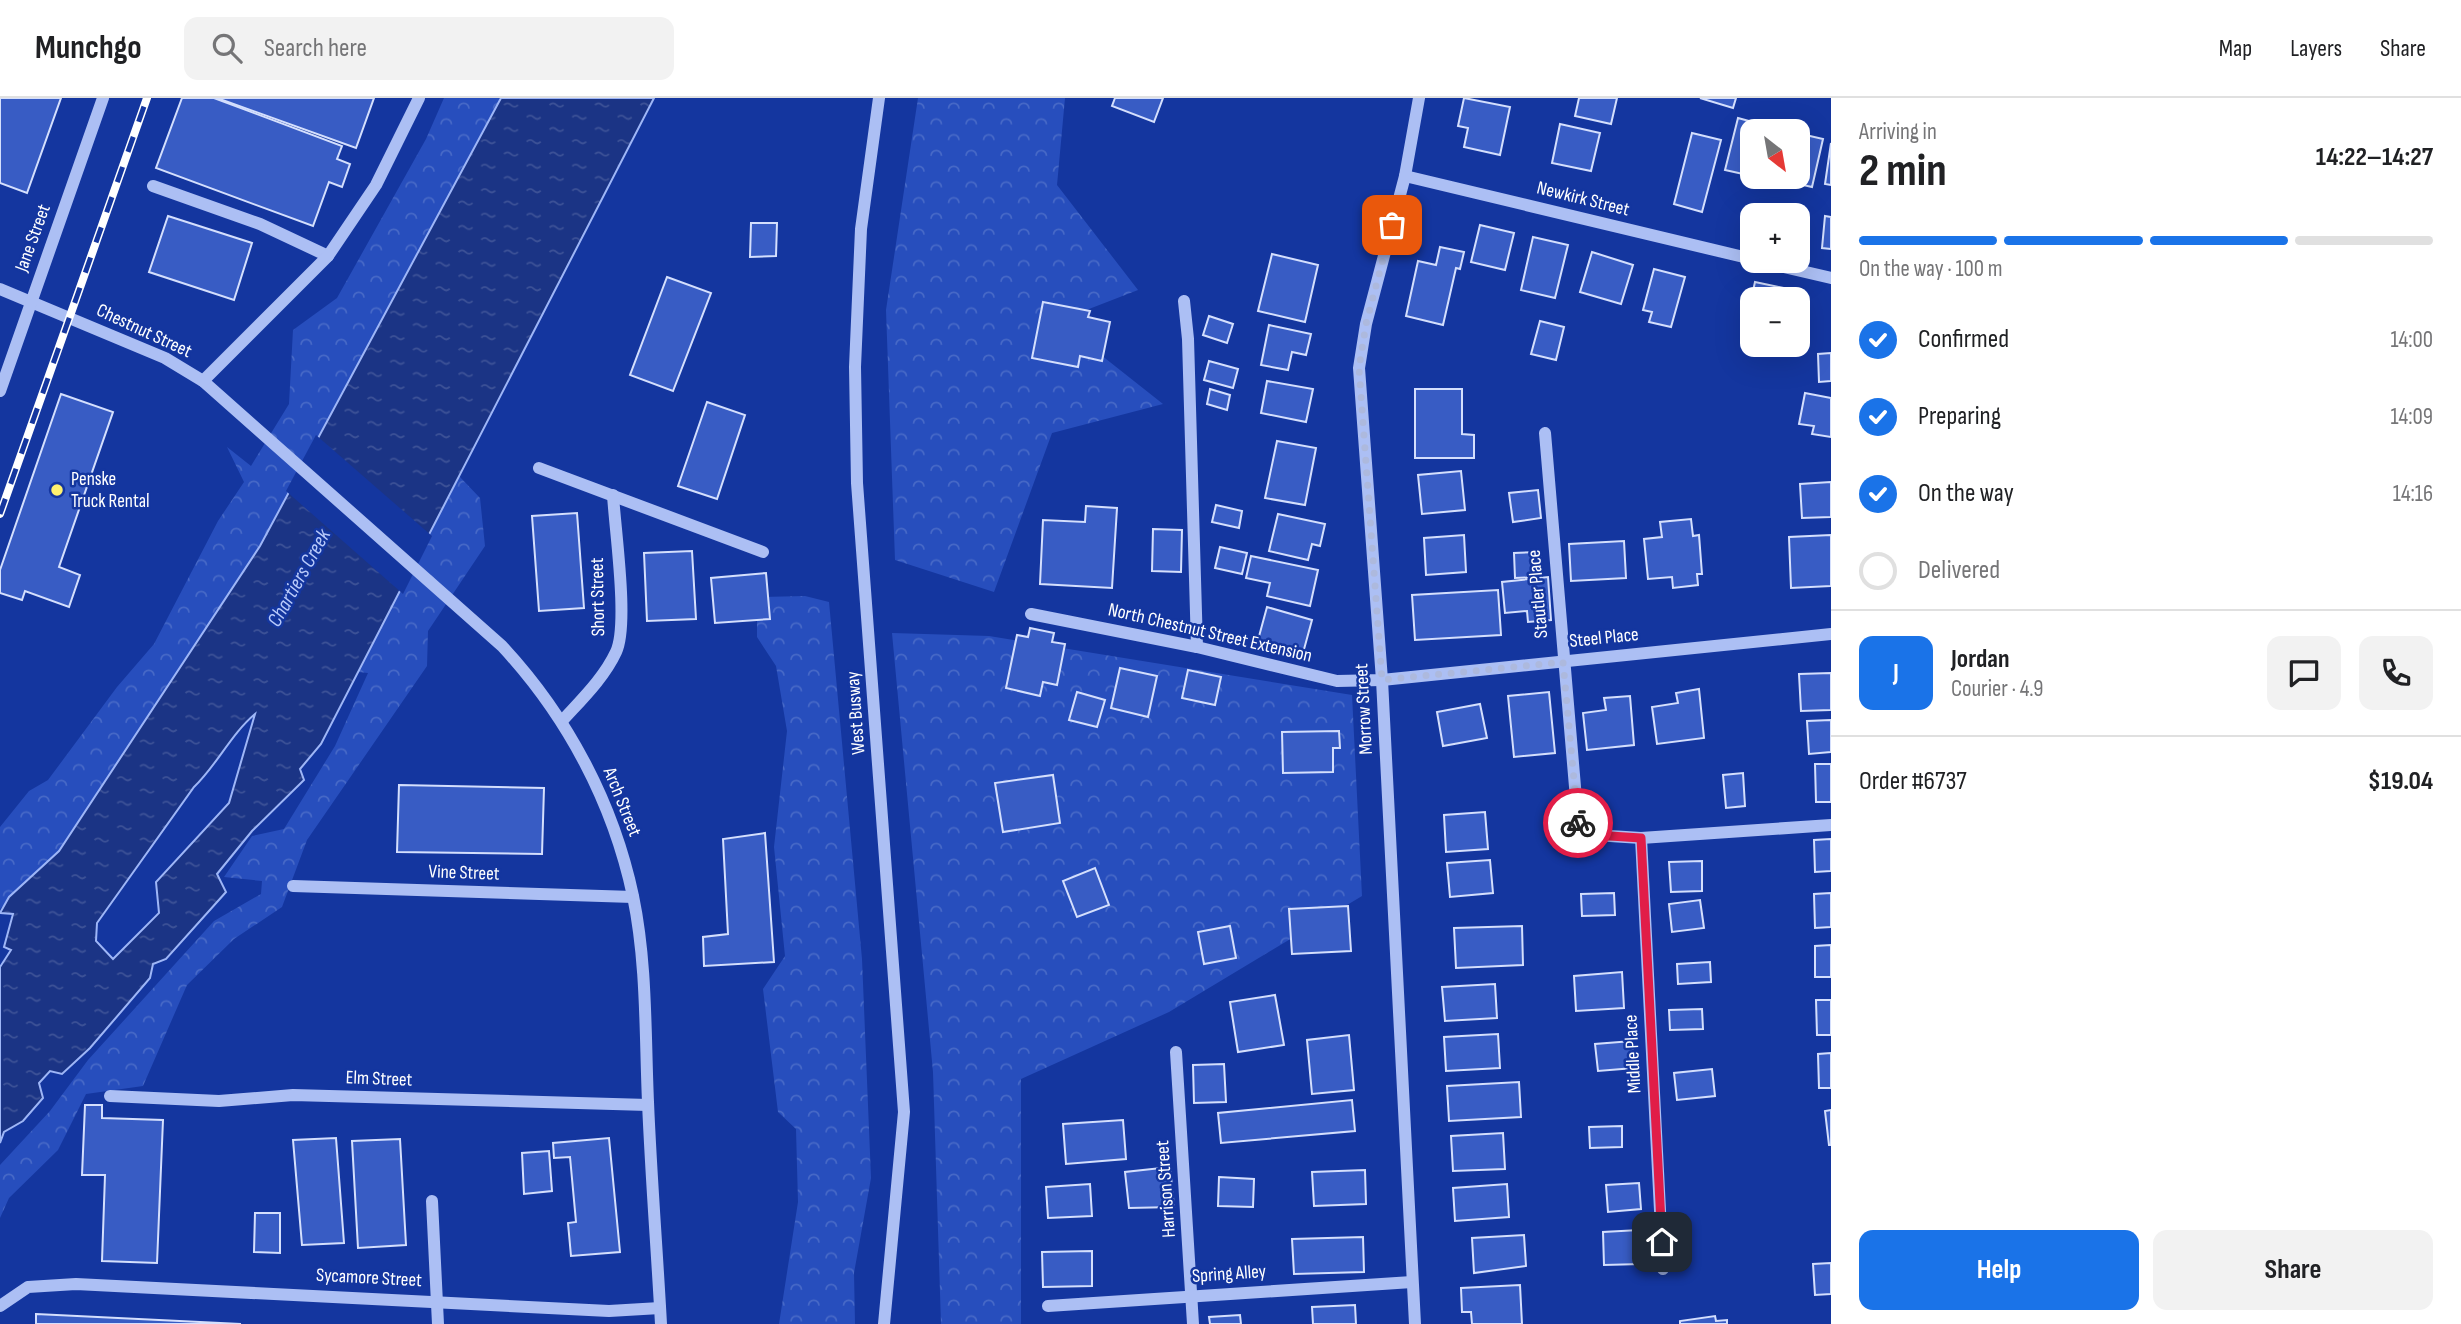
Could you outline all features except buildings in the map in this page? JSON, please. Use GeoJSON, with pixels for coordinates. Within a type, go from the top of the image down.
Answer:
{"type":"FeatureCollection","features":[{"type":"Feature","properties":{"kind":"street","name":"Jane Street"},"geometry":{"type":"LineString","coordinates":[[0,391],[103,98]]}},
{"type":"Feature","properties":{"kind":"street"},"geometry":{"type":"LineString","coordinates":[[203,381],[328,256],[376,185],[419,98]]}},
{"type":"Feature","properties":{"kind":"street","name":"West Busway"},"geometry":{"type":"LineString","coordinates":[[879,98],[861,229],[855,367],[857,483],[904,1112],[884,1324]]}},
{"type":"Feature","properties":{"kind":"street","name":"Morrow Street"},"geometry":{"type":"LineString","coordinates":[[1415,1324],[1382,680],[1359,368],[1366,324],[1405,176],[1419,98]]}},
{"type":"Feature","properties":{"kind":"street","name":"Newkirk Street"},"geometry":{"type":"LineString","coordinates":[[1405,176],[1740,256]]}},
{"type":"Feature","properties":{"kind":"street"},"geometry":{"type":"LineString","coordinates":[[153,186],[260,224],[328,256]]}},
{"type":"Feature","properties":{"kind":"street"},"geometry":{"type":"LineString","coordinates":[[1810,273],[1831,278]]}},
{"type":"Feature","properties":{"kind":"street","name":"Chestnut Street"},"geometry":{"type":"LineString","coordinates":[[0,289],[165,358],[203,381],[260,428]]}},
{"type":"Feature","properties":{"kind":"street"},"geometry":{"type":"LineString","coordinates":[[1184,301],[1194,486],[1197,648]]}},
{"type":"Feature","properties":{"kind":"street","name":"Arch Street"},"geometry":{"type":"LineString","coordinates":[[260,428],[454,600],[537,684],[562,721],[611,822],[633,897],[643,983],[661,1324]]}},
{"type":"Feature","properties":{"kind":"street","name":"Stautler Place"},"geometry":{"type":"LineString","coordinates":[[1545,433],[1579,834],[1641,838],[1831,825]]}},
{"type":"Feature","properties":{"kind":"street"},"geometry":{"type":"LineString","coordinates":[[539,468],[763,552]]}},
{"type":"Feature","properties":{"kind":"street","name":"Short Street"},"geometry":{"type":"LineString","coordinates":[[562,721],[601,677],[617,651],[621,626],[613,495]]}},
{"type":"Feature","properties":{"kind":"street","name":"North Chestnut Street Extension"},"geometry":{"type":"LineString","coordinates":[[1031,614],[1197,648],[1338,681],[1382,680]]}},
{"type":"Feature","properties":{"kind":"street","name":"Steel Place"},"geometry":{"type":"LineString","coordinates":[[1382,680],[1831,634]]}},
{"type":"Feature","properties":{"kind":"street","name":"Middle Place"},"geometry":{"type":"LineString","coordinates":[[1641,838],[1663,1269]]}},
{"type":"Feature","properties":{"kind":"street","name":"Vine Street"},"geometry":{"type":"LineString","coordinates":[[293,886],[633,897]]}},
{"type":"Feature","properties":{"kind":"street","name":"Harrison Street"},"geometry":{"type":"LineString","coordinates":[[1176,1052],[1194,1324]]}},
{"type":"Feature","properties":{"kind":"street","name":"Elm Street"},"geometry":{"type":"LineString","coordinates":[[110,1096],[219,1101],[293,1095],[648,1105]]}},
{"type":"Feature","properties":{"kind":"street"},"geometry":{"type":"LineString","coordinates":[[432,1201],[438,1324]]}},
{"type":"Feature","properties":{"kind":"street","name":"Spring Alley"},"geometry":{"type":"LineString","coordinates":[[1048,1306],[1412,1282]]}},
{"type":"Feature","properties":{"kind":"street","name":"Sycamore Street"},"geometry":{"type":"LineString","coordinates":[[0,1306],[28,1287],[76,1284],[609,1311],[660,1308]]}},
{"type":"Feature","properties":{"kind":"green space"},"geometry":{"type":"Polygon","coordinates":[[[444,98],[501,98],[260,546],[59,851],[0,909],[0,827],[29,791],[48,780],[117,687],[154,644],[218,521],[244,482],[227,447],[251,466],[289,404],[293,330],[337,298],[426,139],[444,98]]]}},
{"type":"Feature","properties":{"kind":"green space"},"geometry":{"type":"Polygon","coordinates":[[[918,98],[1065,98],[1057,185],[1138,290],[1058,321],[1163,404],[1052,433],[994,592],[895,560],[886,310],[918,98]]]}},
{"type":"Feature","properties":{"kind":"green space"},"geometry":{"type":"Polygon","coordinates":[[[459,476],[480,498],[485,546],[428,631],[427,666],[307,840],[282,907],[234,939],[187,985],[143,1086],[86,1094],[58,1150],[9,1198],[0,1218],[0,1165],[50,1111],[88,1060],[214,921],[261,894],[262,881],[224,877],[252,836],[284,829],[335,746],[368,673],[358,672],[459,476]]]}},
{"type":"Feature","properties":{"kind":"green space"},"geometry":{"type":"Polygon","coordinates":[[[805,596],[829,602],[862,959],[871,1178],[854,1273],[855,1324],[779,1324],[798,1202],[796,1129],[778,1112],[763,989],[785,956],[774,847],[787,731],[776,666],[757,637],[757,597],[805,596]]]}},
{"type":"Feature","properties":{"kind":"green space"},"geometry":{"type":"Polygon","coordinates":[[[892,633],[989,636],[1352,695],[1362,896],[1169,1012],[1021,1079],[1021,1324],[941,1324],[933,1072],[892,633]]]}},
{"type":"Feature","properties":{"kind":"water","name":"Chartiers Creek"},"geometry":{"type":"Polygon","coordinates":[[[501,98],[654,98],[321,744],[300,769],[304,780],[252,831],[217,874],[226,892],[166,959],[153,964],[150,978],[90,1048],[62,1074],[50,1071],[39,1083],[43,1098],[23,1121],[4,1132],[0,1143],[0,967],[11,950],[4,947],[13,914],[0,913],[9,897],[59,851],[260,546],[501,98]],[[255,714],[194,787],[97,923],[96,941],[113,959],[159,913],[156,882],[229,803],[255,714]]]}},
{"type":"Feature","properties":{"kind":"pier"},"geometry":{"type":"Polygon","coordinates":[[[316,435],[432,536],[403,594],[286,491],[316,435]]]}},
{"type":"Feature","properties":{"kind":"railway"},"geometry":{"type":"LineString","coordinates":[[0,514],[147,98]]}},
{"type":"Feature","properties":{"kind":"way so far"},"geometry":{"type":"LineString","coordinates":[[1392,225],[1366,324],[1359,368],[1382,680],[1563,662],[1578,823]]}},
{"type":"Feature","properties":{"kind":"place","name":"Penske Truck Rental"},"geometry":{"type":"Point","coordinates":[57,490]}},
{"type":"Feature","properties":{"kind":"route"},"geometry":{"type":"LineString","coordinates":[[1578,823],[1579,834],[1641,838],[1662,1242]]}}]}
